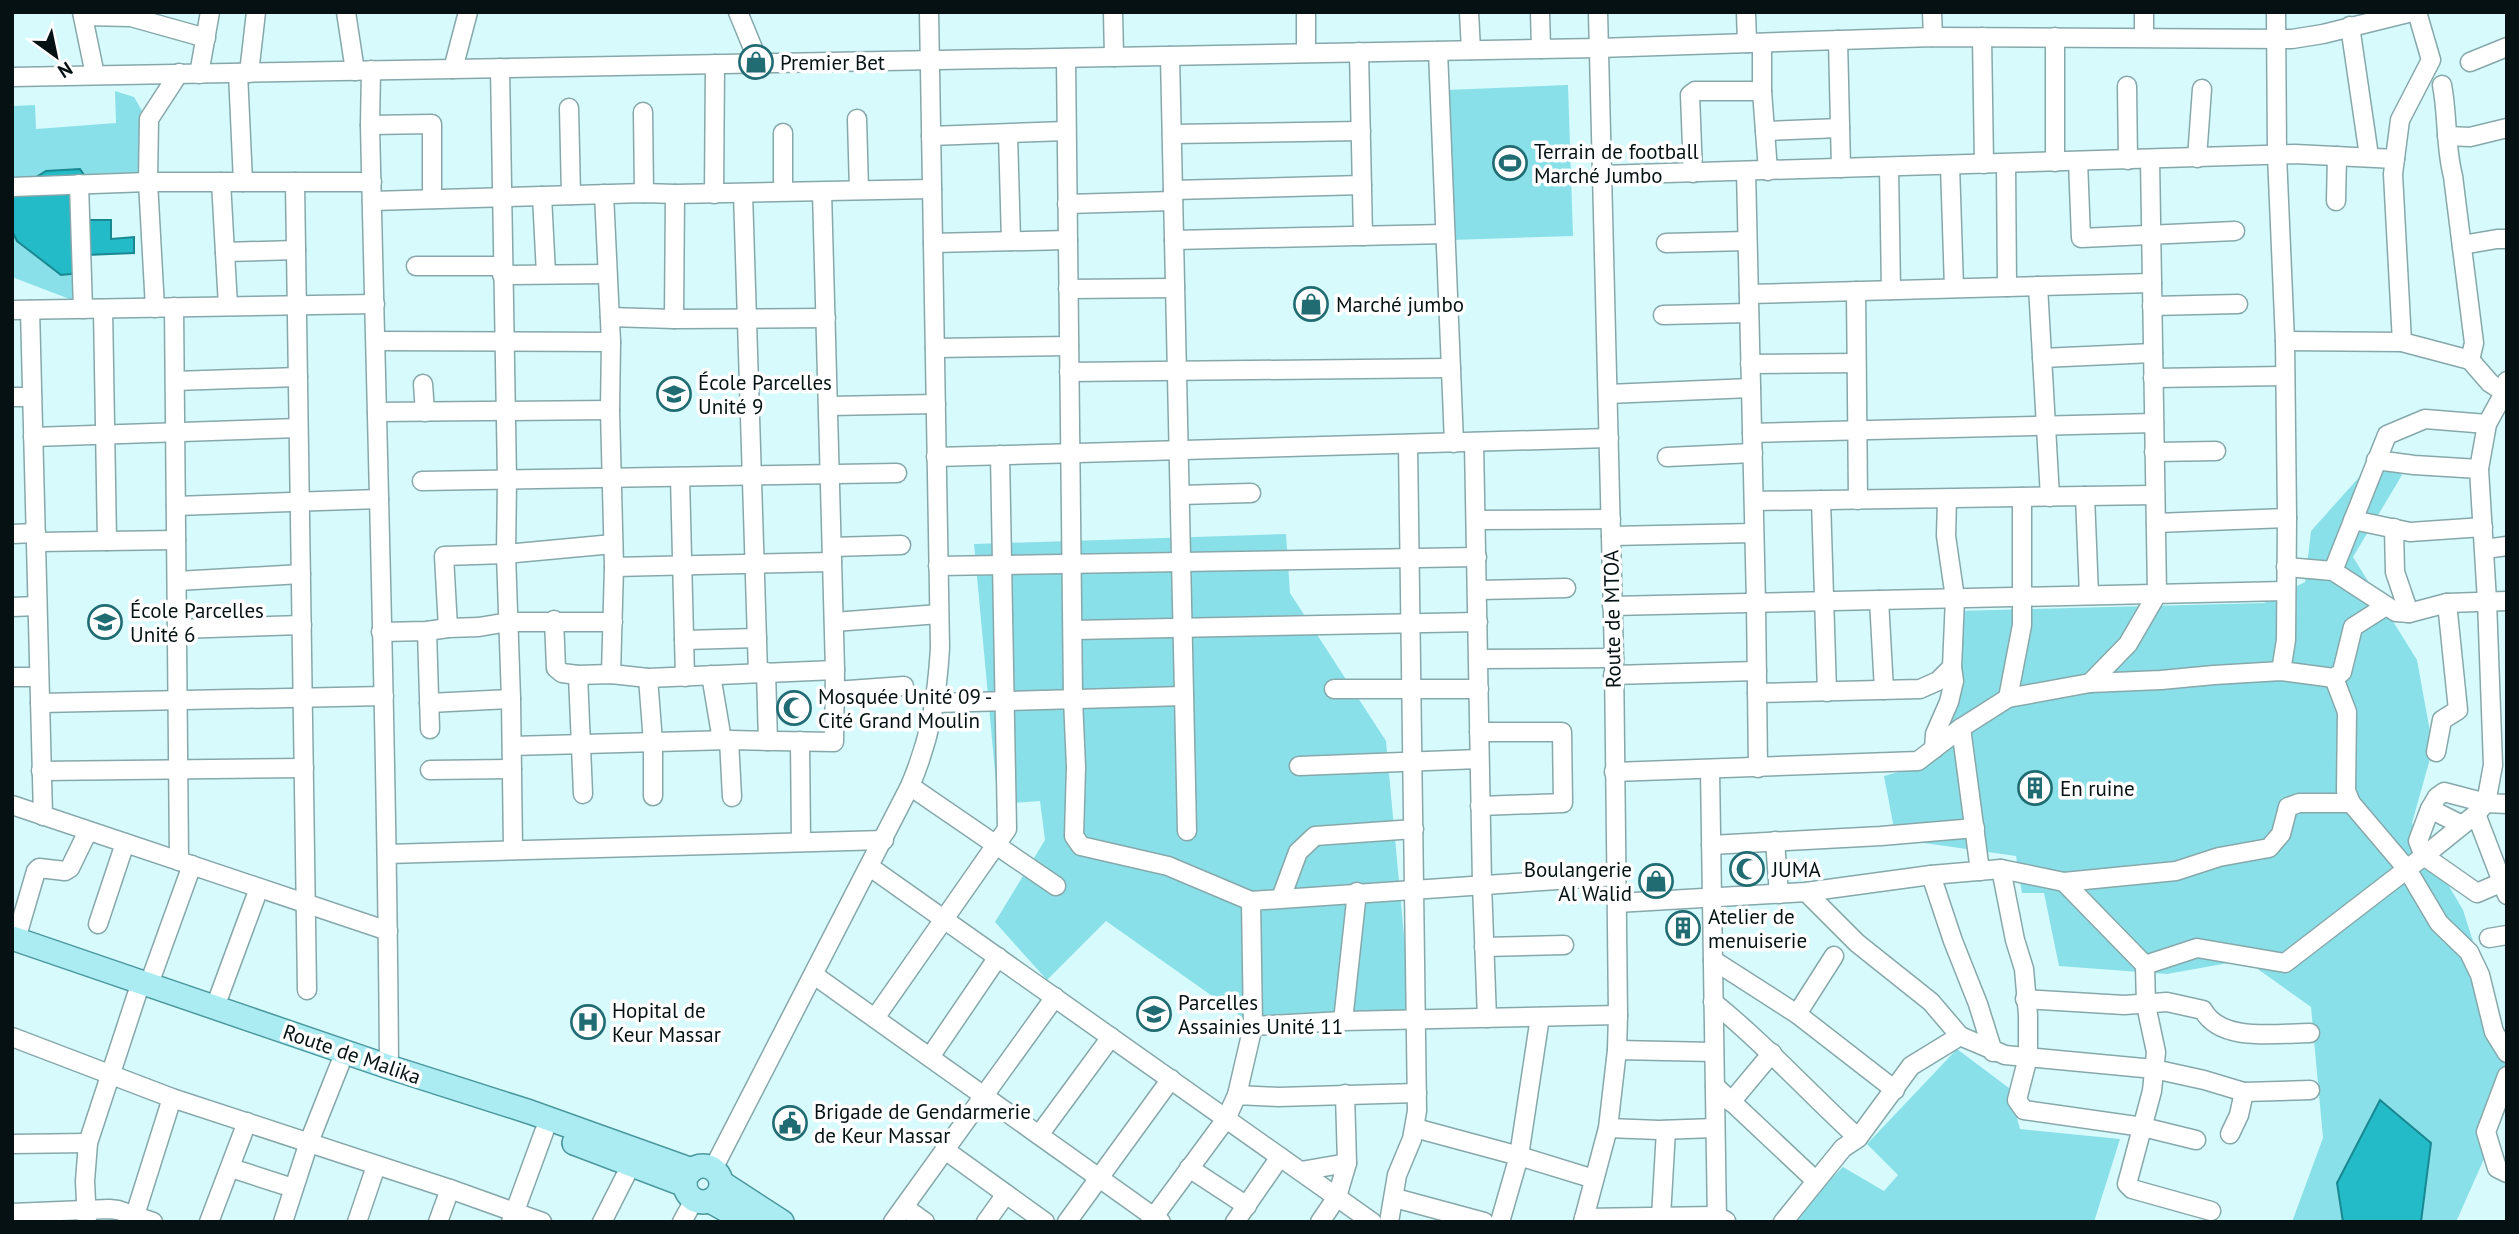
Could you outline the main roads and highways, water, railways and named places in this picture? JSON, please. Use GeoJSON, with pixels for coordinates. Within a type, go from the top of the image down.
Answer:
{"type":"FeatureCollection","features":[{"type":"Feature","properties":{"kind":"main road","name":"Route de Malika"},"geometry":{"type":"LineString","coordinates":[[14,943],[340,1064],[544,1132],[631,1165],[703,1185],[747,1222]]}},
{"type":"Feature","properties":{"kind":"main road","name":"Route de Malika"},"geometry":{"type":"LineString","coordinates":[[143,989],[215,1007],[530,1112],[703,1185],[782,1222]]}},
{"type":"Feature","properties":{"kind":"place","name":"Premier Bet"},"geometry":{"type":"Point","coordinates":[756,62]}},
{"type":"Feature","properties":{"kind":"place","name":"Terrain de football Marché Jumbo"},"geometry":{"type":"Point","coordinates":[1510,163]}},
{"type":"Feature","properties":{"kind":"place","name":"Marché jumbo"},"geometry":{"type":"Point","coordinates":[1311,304]}},
{"type":"Feature","properties":{"kind":"place","name":"École Parcelles Unité 9"},"geometry":{"type":"Point","coordinates":[674,394]}},
{"type":"Feature","properties":{"kind":"place","name":"École Parcelles Unité 6"},"geometry":{"type":"Point","coordinates":[105,622]}},
{"type":"Feature","properties":{"kind":"place","name":"Mosquée Unité 09 - Cité Grand Moulin"},"geometry":{"type":"Point","coordinates":[794,708]}},
{"type":"Feature","properties":{"kind":"place","name":"En ruine"},"geometry":{"type":"Point","coordinates":[2035,788]}},
{"type":"Feature","properties":{"kind":"place","name":"JUMA"},"geometry":{"type":"Point","coordinates":[1747,869]}},
{"type":"Feature","properties":{"kind":"place","name":"Boulangerie Al Walid"},"geometry":{"type":"Point","coordinates":[1656,881]}},
{"type":"Feature","properties":{"kind":"place","name":"Atelier de menuiserie"},"geometry":{"type":"Point","coordinates":[1683,928]}},
{"type":"Feature","properties":{"kind":"place","name":"Parcelles Assainies Unité 11"},"geometry":{"type":"Point","coordinates":[1154,1014]}},
{"type":"Feature","properties":{"kind":"place","name":"Hopital de Keur Massar"},"geometry":{"type":"Point","coordinates":[588,1022]}},
{"type":"Feature","properties":{"kind":"place","name":"Brigade de Gendarmerie de Keur Massar"},"geometry":{"type":"Point","coordinates":[790,1123]}}]}
